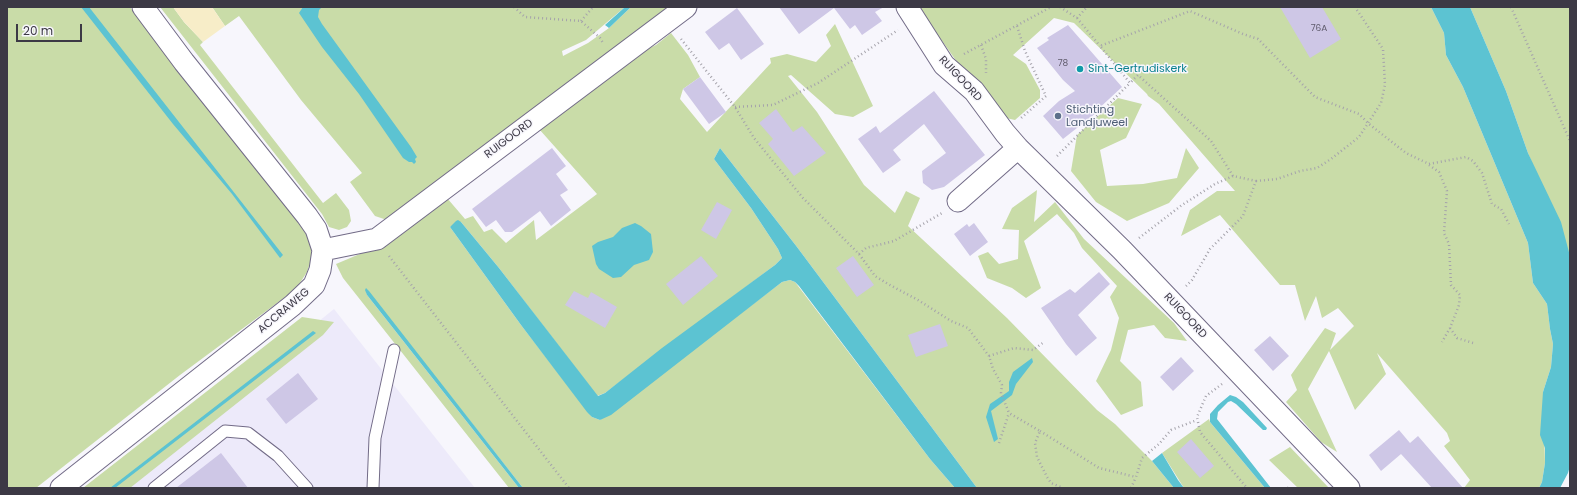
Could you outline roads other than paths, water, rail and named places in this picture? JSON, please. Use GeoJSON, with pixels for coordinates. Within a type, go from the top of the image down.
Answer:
{"type":"FeatureCollection","features":[{"type":"Feature","properties":{"kind":"street","name":"ACCRAWEG"},"geometry":{"type":"LineString","coordinates":[[61,488],[293,305],[314,285],[320,270],[323,250],[316,228],[184,62],[143,7]]}},
{"type":"Feature","properties":{"kind":"street","name":"RUIGOORD"},"geometry":{"type":"LineString","coordinates":[[323,250],[377,239],[686,7]]}},
{"type":"Feature","properties":{"kind":"street","name":"RUIGOORD"},"geometry":{"type":"LineString","coordinates":[[911,13],[944,65],[974,91],[1018,148],[1122,250],[1349,488]]}},
{"type":"Feature","properties":{"kind":"street"},"geometry":{"type":"LineString","coordinates":[[958,201],[1018,148]]}},
{"type":"Feature","properties":{"kind":"lane"},"geometry":{"type":"LineString","coordinates":[[373,488],[375,438],[394,350]]}},
{"type":"Feature","properties":{"kind":"lane"},"geometry":{"type":"LineString","coordinates":[[154,488],[226,431],[248,433],[278,456],[307,488]]}},
{"type":"Feature","properties":{"kind":"water"},"geometry":{"type":"Polygon","coordinates":[[[81,7],[89,7],[283,255],[280,258],[232,194],[173,124],[81,7]]]}},
{"type":"Feature","properties":{"kind":"water"},"geometry":{"type":"Polygon","coordinates":[[[303,7],[322,7],[319,10],[318,17],[322,24],[411,147],[417,157],[414,164],[403,158],[359,94],[322,47],[299,13],[303,7]]]}},
{"type":"Feature","properties":{"kind":"water"},"geometry":{"type":"Polygon","coordinates":[[[625,7],[631,7],[609,28],[605,25],[625,7]]]}},
{"type":"Feature","properties":{"kind":"water"},"geometry":{"type":"Polygon","coordinates":[[[1431,7],[1470,7],[1506,91],[1528,153],[1561,222],[1570,256],[1570,466],[1560,488],[1539,488],[1542,482],[1545,463],[1545,448],[1540,435],[1543,392],[1551,367],[1553,344],[1547,304],[1533,283],[1528,243],[1463,87],[1446,55],[1444,33],[1431,7]]]}},
{"type":"Feature","properties":{"kind":"water"},"geometry":{"type":"Polygon","coordinates":[[[720,148],[797,247],[977,488],[955,488],[930,459],[799,286],[790,280],[782,282],[611,415],[600,420],[592,417],[521,325],[450,227],[458,220],[461,222],[499,268],[598,396],[605,393],[662,348],[775,265],[782,258],[778,249],[751,208],[714,159],[720,148]]]}},
{"type":"Feature","properties":{"kind":"water"},"geometry":{"type":"Polygon","coordinates":[[[635,223],[651,234],[653,252],[649,260],[634,265],[621,277],[613,278],[599,269],[596,264],[592,246],[598,242],[613,237],[622,228],[635,223]]]}},
{"type":"Feature","properties":{"kind":"water"},"geometry":{"type":"Polygon","coordinates":[[[366,288],[523,488],[519,488],[367,295],[365,290],[366,288]]]}},
{"type":"Feature","properties":{"kind":"water"},"geometry":{"type":"Polygon","coordinates":[[[313,331],[316,333],[115,488],[110,488],[313,331]]]}},
{"type":"Feature","properties":{"kind":"water"},"geometry":{"type":"Polygon","coordinates":[[[1032,358],[1033,362],[1016,384],[1012,395],[991,411],[998,439],[994,442],[986,417],[990,404],[1009,391],[1009,382],[1013,372],[1032,358]]]}},
{"type":"Feature","properties":{"kind":"water"},"geometry":{"type":"Polygon","coordinates":[[[1230,395],[1243,402],[1267,428],[1266,430],[1263,430],[1231,401],[1218,412],[1217,419],[1271,488],[1265,488],[1210,422],[1210,414],[1230,395]]]}},
{"type":"Feature","properties":{"kind":"water"},"geometry":{"type":"Polygon","coordinates":[[[1162,453],[1184,488],[1174,488],[1152,461],[1162,453]]]}},
{"type":"Feature","properties":{"kind":"place","name":"Sint-Gertrudiskerk"},"geometry":{"type":"Point","coordinates":[1080,69]}},
{"type":"Feature","properties":{"kind":"place","name":"Stichting Landjuweel"},"geometry":{"type":"Point","coordinates":[1058,116]}}]}
